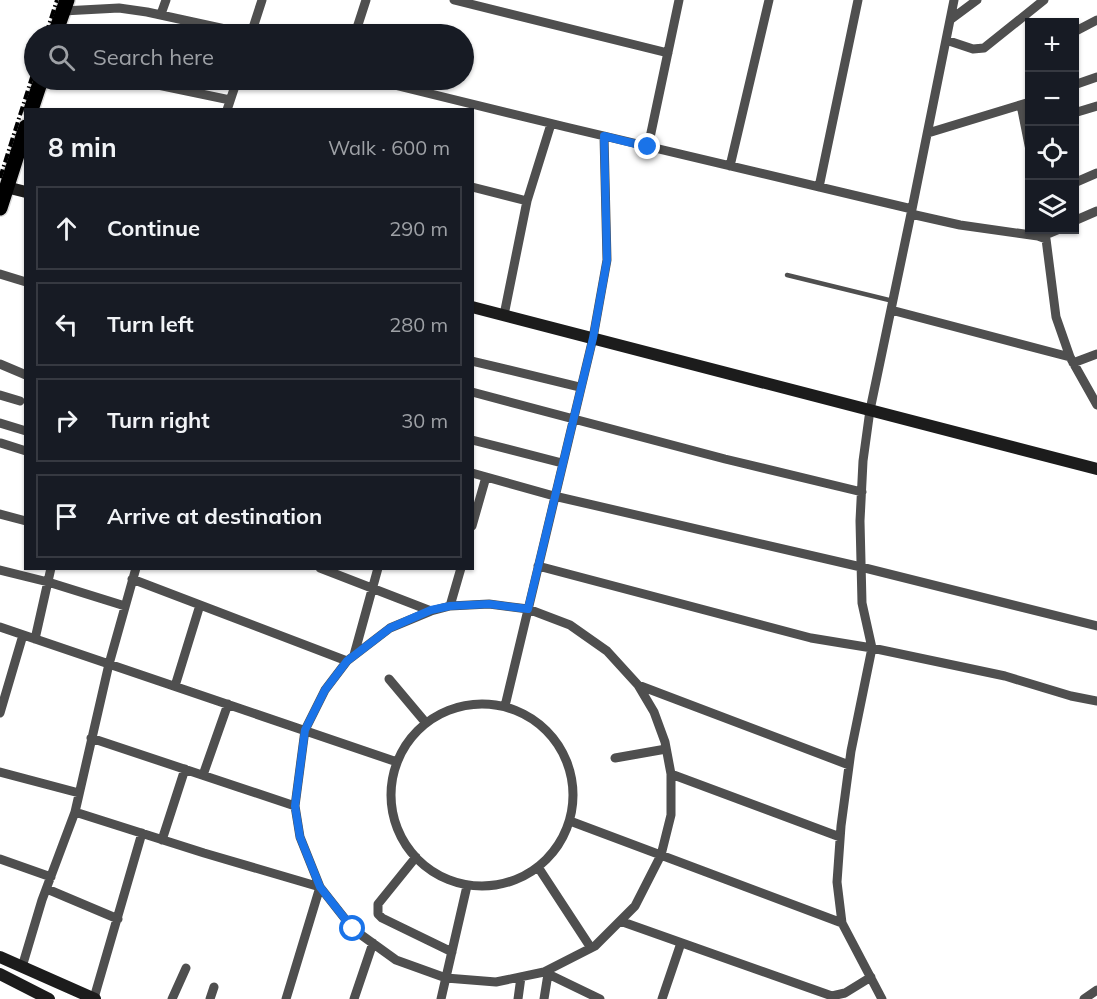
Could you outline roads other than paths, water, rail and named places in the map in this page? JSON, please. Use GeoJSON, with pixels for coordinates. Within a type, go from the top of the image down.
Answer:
{"type":"FeatureCollection","features":[{"type":"Feature","properties":{"kind":"main road"},"geometry":{"type":"LineString","coordinates":[[59,24],[65,6]]}},
{"type":"Feature","properties":{"kind":"main road"},"geometry":{"type":"LineString","coordinates":[[32,108],[38,90]]}},
{"type":"Feature","properties":{"kind":"main road"},"geometry":{"type":"LineString","coordinates":[[0,208],[24,133]]}},
{"type":"Feature","properties":{"kind":"main road"},"geometry":{"type":"LineString","coordinates":[[6,187],[24,192]]}},
{"type":"Feature","properties":{"kind":"main road"},"geometry":{"type":"LineString","coordinates":[[474,308],[1097,469]]}},
{"type":"Feature","properties":{"kind":"main road"},"geometry":{"type":"LineString","coordinates":[[0,957],[94,999]]}},
{"type":"Feature","properties":{"kind":"main road"},"geometry":{"type":"LineString","coordinates":[[0,974],[49,999]]}},
{"type":"Feature","properties":{"kind":"street"},"geometry":{"type":"LineString","coordinates":[[161,14],[166,0]]}},
{"type":"Feature","properties":{"kind":"street"},"geometry":{"type":"LineString","coordinates":[[253,24],[262,0]]}},
{"type":"Feature","properties":{"kind":"street"},"geometry":{"type":"LineString","coordinates":[[358,24],[366,0]]}},
{"type":"Feature","properties":{"kind":"street"},"geometry":{"type":"LineString","coordinates":[[454,0],[668,53]]}},
{"type":"Feature","properties":{"kind":"street"},"geometry":{"type":"LineString","coordinates":[[648,147],[679,0]]}},
{"type":"Feature","properties":{"kind":"street"},"geometry":{"type":"LineString","coordinates":[[730,166],[769,0]]}},
{"type":"Feature","properties":{"kind":"street"},"geometry":{"type":"LineString","coordinates":[[819,187],[858,0]]}},
{"type":"Feature","properties":{"kind":"street"},"geometry":{"type":"LineString","coordinates":[[882,999],[842,923],[837,882],[849,765],[872,648],[862,603],[863,461],[870,410],[954,0]]}},
{"type":"Feature","properties":{"kind":"street"},"geometry":{"type":"LineString","coordinates":[[950,20],[977,0]]}},
{"type":"Feature","properties":{"kind":"street"},"geometry":{"type":"LineString","coordinates":[[946,40],[973,49],[984,48],[1044,0]]}},
{"type":"Feature","properties":{"kind":"street"},"geometry":{"type":"LineString","coordinates":[[65,6],[121,4],[205,24]]}},
{"type":"Feature","properties":{"kind":"street"},"geometry":{"type":"LineString","coordinates":[[1079,29],[1097,20]]}},
{"type":"Feature","properties":{"kind":"street"},"geometry":{"type":"LineString","coordinates":[[1079,83],[1097,77]]}},
{"type":"Feature","properties":{"kind":"street"},"geometry":{"type":"LineString","coordinates":[[172,90],[229,105],[234,90]]}},
{"type":"Feature","properties":{"kind":"street"},"geometry":{"type":"LineString","coordinates":[[414,90],[819,187],[960,225],[1038,236],[1045,235],[1056,317],[1071,360],[1097,405]]}},
{"type":"Feature","properties":{"kind":"street"},"geometry":{"type":"LineString","coordinates":[[928,133],[1025,103]]}},
{"type":"Feature","properties":{"kind":"street"},"geometry":{"type":"LineString","coordinates":[[1079,111],[1097,106]]}},
{"type":"Feature","properties":{"kind":"street"},"geometry":{"type":"LineString","coordinates":[[504,315],[527,201],[551,124]]}},
{"type":"Feature","properties":{"kind":"street"},"geometry":{"type":"LineString","coordinates":[[505,706],[593,338],[607,260],[604,136]]}},
{"type":"Feature","properties":{"kind":"street"},"geometry":{"type":"LineString","coordinates":[[1079,181],[1097,173]]}},
{"type":"Feature","properties":{"kind":"street"},"geometry":{"type":"LineString","coordinates":[[474,188],[527,201]]}},
{"type":"Feature","properties":{"kind":"street"},"geometry":{"type":"LineString","coordinates":[[1079,219],[1097,211]]}},
{"type":"Feature","properties":{"kind":"street"},"geometry":{"type":"LineString","coordinates":[[0,274],[24,281]]}},
{"type":"Feature","properties":{"kind":"street"},"geometry":{"type":"LineString","coordinates":[[892,306],[1071,360],[1097,354]]}},
{"type":"Feature","properties":{"kind":"street"},"geometry":{"type":"LineString","coordinates":[[474,361],[580,387]]}},
{"type":"Feature","properties":{"kind":"street"},"geometry":{"type":"LineString","coordinates":[[0,364],[24,374]]}},
{"type":"Feature","properties":{"kind":"street"},"geometry":{"type":"LineString","coordinates":[[474,392],[725,459],[862,492]]}},
{"type":"Feature","properties":{"kind":"street"},"geometry":{"type":"LineString","coordinates":[[0,395],[20,401]]}},
{"type":"Feature","properties":{"kind":"street"},"geometry":{"type":"LineString","coordinates":[[0,423],[24,430]]}},
{"type":"Feature","properties":{"kind":"street"},"geometry":{"type":"LineString","coordinates":[[474,441],[562,463]]}},
{"type":"Feature","properties":{"kind":"street"},"geometry":{"type":"LineString","coordinates":[[1,443],[24,450]]}},
{"type":"Feature","properties":{"kind":"street"},"geometry":{"type":"LineString","coordinates":[[474,474],[554,496],[861,567],[1097,626]]}},
{"type":"Feature","properties":{"kind":"street"},"geometry":{"type":"LineString","coordinates":[[474,519],[486,477]]}},
{"type":"Feature","properties":{"kind":"street"},"geometry":{"type":"LineString","coordinates":[[0,514],[24,520]]}},
{"type":"Feature","properties":{"kind":"street"},"geometry":{"type":"LineString","coordinates":[[538,566],[811,639],[872,648],[1005,676],[1071,696],[1097,701]]}},
{"type":"Feature","properties":{"kind":"street"},"geometry":{"type":"LineString","coordinates":[[0,570],[125,606]]}},
{"type":"Feature","properties":{"kind":"street"},"geometry":{"type":"LineString","coordinates":[[35,639],[51,570]]}},
{"type":"Feature","properties":{"kind":"street"},"geometry":{"type":"LineString","coordinates":[[22,967],[46,889],[75,812],[110,664],[135,570]]}},
{"type":"Feature","properties":{"kind":"street"},"geometry":{"type":"LineString","coordinates":[[325,570],[431,610]]}},
{"type":"Feature","properties":{"kind":"street"},"geometry":{"type":"LineString","coordinates":[[350,658],[378,570]]}},
{"type":"Feature","properties":{"kind":"street"},"geometry":{"type":"LineString","coordinates":[[450,606],[460,570]]}},
{"type":"Feature","properties":{"kind":"street"},"geometry":{"type":"LineString","coordinates":[[132,579],[350,658]]}},
{"type":"Feature","properties":{"kind":"street"},"geometry":{"type":"LineString","coordinates":[[489,604],[528,609],[570,625],[608,651],[638,685],[654,712],[666,749],[671,774],[670,815],[661,855],[635,906],[591,948],[546,973],[496,982],[446,978],[396,960],[353,929],[320,887],[300,837],[295,806],[305,730],[325,690],[350,658],[390,628],[431,610],[450,606],[489,604]]}},
{"type":"Feature","properties":{"kind":"street"},"geometry":{"type":"LineString","coordinates":[[175,687],[200,605]]}},
{"type":"Feature","properties":{"kind":"street"},"geometry":{"type":"LineString","coordinates":[[0,627],[397,762]]}},
{"type":"Feature","properties":{"kind":"street"},"geometry":{"type":"LineString","coordinates":[[0,713],[23,635]]}},
{"type":"Feature","properties":{"kind":"street"},"geometry":{"type":"LineString","coordinates":[[389,680],[426,723]]}},
{"type":"Feature","properties":{"kind":"street"},"geometry":{"type":"LineString","coordinates":[[638,685],[849,765]]}},
{"type":"Feature","properties":{"kind":"street"},"geometry":{"type":"LineString","coordinates":[[203,775],[228,704]]}},
{"type":"Feature","properties":{"kind":"street"},"geometry":{"type":"LineString","coordinates":[[478,704],[505,706],[531,718],[553,738],[567,763],[573,792],[570,821],[559,845],[538,867],[519,879],[494,886],[467,885],[441,877],[419,862],[403,840],[393,815],[391,788],[397,762],[410,738],[426,723],[453,708],[478,704]]}},
{"type":"Feature","properties":{"kind":"street"},"geometry":{"type":"LineString","coordinates":[[92,738],[295,806]]}},
{"type":"Feature","properties":{"kind":"street"},"geometry":{"type":"LineString","coordinates":[[615,758],[666,749]]}},
{"type":"Feature","properties":{"kind":"street"},"geometry":{"type":"LineString","coordinates":[[162,840],[185,769]]}},
{"type":"Feature","properties":{"kind":"street"},"geometry":{"type":"LineString","coordinates":[[0,772],[79,794]]}},
{"type":"Feature","properties":{"kind":"street"},"geometry":{"type":"LineString","coordinates":[[671,774],[840,837]]}},
{"type":"Feature","properties":{"kind":"street"},"geometry":{"type":"LineString","coordinates":[[75,812],[320,887]]}},
{"type":"Feature","properties":{"kind":"street"},"geometry":{"type":"LineString","coordinates":[[570,821],[842,923]]}},
{"type":"Feature","properties":{"kind":"street"},"geometry":{"type":"LineString","coordinates":[[94,999],[142,833]]}},
{"type":"Feature","properties":{"kind":"street"},"geometry":{"type":"LineString","coordinates":[[416,857],[378,904],[378,914],[452,952]]}},
{"type":"Feature","properties":{"kind":"street"},"geometry":{"type":"LineString","coordinates":[[0,859],[51,877]]}},
{"type":"Feature","properties":{"kind":"street"},"geometry":{"type":"LineString","coordinates":[[538,867],[591,948]]}},
{"type":"Feature","properties":{"kind":"street"},"geometry":{"type":"LineString","coordinates":[[441,999],[467,885]]}},
{"type":"Feature","properties":{"kind":"street"},"geometry":{"type":"LineString","coordinates":[[286,999],[320,887]]}},
{"type":"Feature","properties":{"kind":"street"},"geometry":{"type":"LineString","coordinates":[[46,889],[118,919]]}},
{"type":"Feature","properties":{"kind":"street"},"geometry":{"type":"LineString","coordinates":[[620,921],[832,996],[845,993],[871,977]]}},
{"type":"Feature","properties":{"kind":"street"},"geometry":{"type":"LineString","coordinates":[[354,999],[373,943]]}},
{"type":"Feature","properties":{"kind":"street"},"geometry":{"type":"LineString","coordinates":[[662,999],[681,943]]}},
{"type":"Feature","properties":{"kind":"street"},"geometry":{"type":"LineString","coordinates":[[172,999],[186,968]]}},
{"type":"Feature","properties":{"kind":"street"},"geometry":{"type":"LineString","coordinates":[[546,973],[601,999]]}},
{"type":"Feature","properties":{"kind":"street"},"geometry":{"type":"LineString","coordinates":[[544,999],[546,973]]}},
{"type":"Feature","properties":{"kind":"street"},"geometry":{"type":"LineString","coordinates":[[518,999],[521,977]]}},
{"type":"Feature","properties":{"kind":"street"},"geometry":{"type":"LineString","coordinates":[[210,999],[214,987]]}},
{"type":"Feature","properties":{"kind":"street"},"geometry":{"type":"LineString","coordinates":[[1084,999],[1097,990]]}},
{"type":"Feature","properties":{"kind":"lane"},"geometry":{"type":"LineString","coordinates":[[787,275],[892,306]]}},
{"type":"Feature","properties":{"kind":"railway"},"geometry":{"type":"LineString","coordinates":[[49,24],[57,0]]}},
{"type":"Feature","properties":{"kind":"railway"},"geometry":{"type":"LineString","coordinates":[[0,178],[28,90]]}}]}
